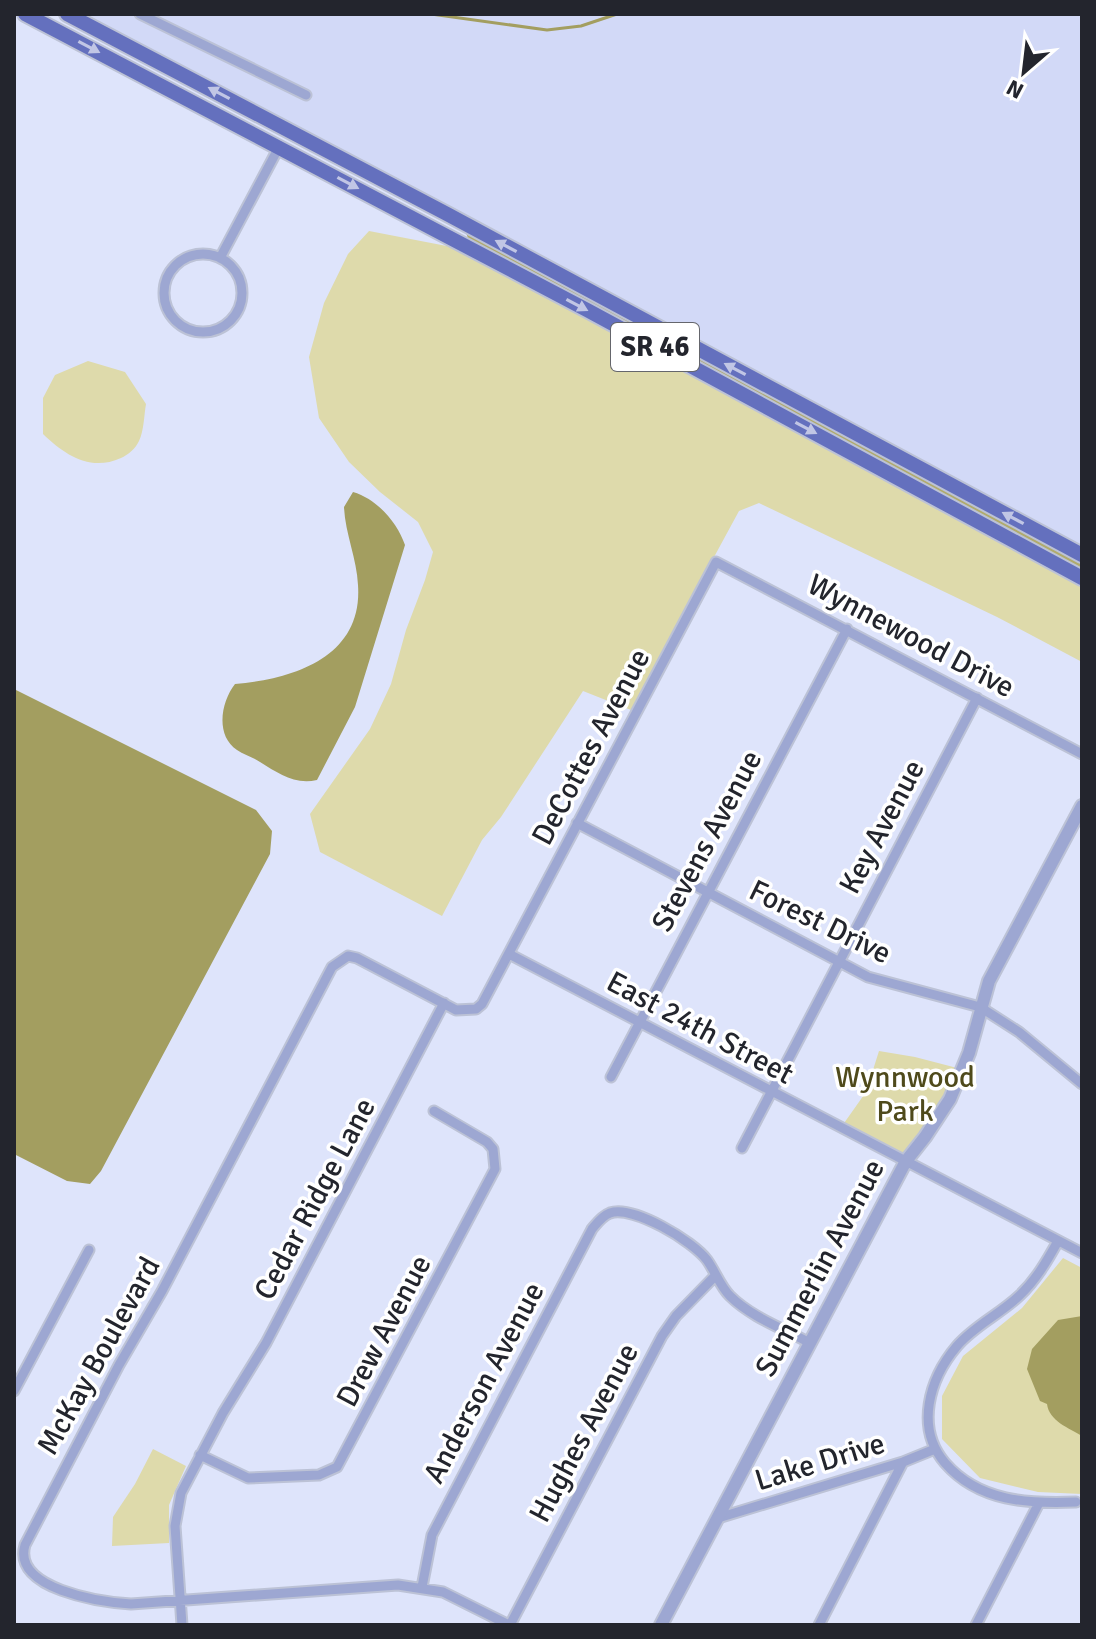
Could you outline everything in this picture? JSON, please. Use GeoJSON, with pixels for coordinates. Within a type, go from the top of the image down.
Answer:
{"type":"FeatureCollection","features":[{"type":"Feature","properties":{"kind":"main road","name":"SR 46"},"geometry":{"type":"LineString","coordinates":[[25,14],[1082,578]]}},
{"type":"Feature","properties":{"kind":"main road","name":"SR 46"},"geometry":{"type":"LineString","coordinates":[[67,14],[461,221],[1082,555]]}},
{"type":"Feature","properties":{"kind":"street"},"geometry":{"type":"LineString","coordinates":[[140,14],[306,95]]}},
{"type":"Feature","properties":{"kind":"street"},"geometry":{"type":"LineString","coordinates":[[220,258],[279,147]]}},
{"type":"Feature","properties":{"kind":"street"},"geometry":{"type":"LineString","coordinates":[[191,256],[220,258],[233,269],[240,282],[241,297],[237,311],[228,323],[214,330],[199,332],[185,328],[173,318],[166,305],[164,290],[168,275],[191,256]]}},
{"type":"Feature","properties":{"kind":"street","name":"Wynnewood Drive"},"geometry":{"type":"LineString","coordinates":[[716,562],[1082,754]]}},
{"type":"Feature","properties":{"kind":"street","name":"DeCottes Avenue"},"geometry":{"type":"LineString","coordinates":[[509,954],[716,562]]}},
{"type":"Feature","properties":{"kind":"street","name":"Stevens Avenue"},"geometry":{"type":"LineString","coordinates":[[611,1077],[847,629]]}},
{"type":"Feature","properties":{"kind":"street","name":"Key Avenue"},"geometry":{"type":"LineString","coordinates":[[742,1148],[977,698]]}},
{"type":"Feature","properties":{"kind":"street","name":"Summerlin Avenue"},"geometry":{"type":"LineString","coordinates":[[661,1625],[906,1161],[939,1118],[960,1079],[989,981],[1082,806]]}},
{"type":"Feature","properties":{"kind":"street","name":"Forest Drive"},"geometry":{"type":"LineString","coordinates":[[577,823],[868,977],[980,1007],[1019,1032],[1082,1084]]}},
{"type":"Feature","properties":{"kind":"street","name":"McKay Boulevard"},"geometry":{"type":"LineString","coordinates":[[509,954],[488,995],[476,1009],[456,1010],[357,958],[348,956],[332,967],[162,1291],[119,1365],[25,1545],[22,1560],[26,1569],[47,1585],[107,1602],[131,1604],[379,1585],[422,1587],[462,1600],[510,1625]]}},
{"type":"Feature","properties":{"kind":"street","name":"East 24th Street"},"geometry":{"type":"LineString","coordinates":[[509,954],[1082,1253]]}},
{"type":"Feature","properties":{"kind":"street","name":"Cedar Ridge Lane"},"geometry":{"type":"LineString","coordinates":[[182,1625],[175,1526],[177,1508],[200,1455],[266,1343],[444,1003]]}},
{"type":"Feature","properties":{"kind":"street","name":"Drew Avenue"},"geometry":{"type":"LineString","coordinates":[[200,1455],[248,1478],[319,1475],[337,1467],[495,1169],[493,1149],[487,1142],[434,1111]]}},
{"type":"Feature","properties":{"kind":"street","name":"Anderson Avenue"},"geometry":{"type":"LineString","coordinates":[[422,1587],[428,1545],[438,1522],[592,1229],[610,1213],[633,1213],[677,1235],[706,1259],[716,1275]]}},
{"type":"Feature","properties":{"kind":"street"},"geometry":{"type":"LineString","coordinates":[[1058,1241],[1038,1275],[1019,1296],[958,1345],[944,1364],[929,1399],[927,1425],[935,1449],[947,1465],[967,1483],[988,1494],[1039,1503],[1076,1502]]}},
{"type":"Feature","properties":{"kind":"street"},"geometry":{"type":"LineString","coordinates":[[14,1391],[89,1250]]}},
{"type":"Feature","properties":{"kind":"street"},"geometry":{"type":"LineString","coordinates":[[716,1275],[728,1294],[746,1308],[810,1343]]}},
{"type":"Feature","properties":{"kind":"street","name":"Hughes Avenue"},"geometry":{"type":"LineString","coordinates":[[510,1625],[662,1336],[676,1316],[716,1275]]}},
{"type":"Feature","properties":{"kind":"street","name":"Lake Drive"},"geometry":{"type":"LineString","coordinates":[[718,1518],[903,1462],[935,1449]]}},
{"type":"Feature","properties":{"kind":"street"},"geometry":{"type":"LineString","coordinates":[[819,1625],[903,1462]]}},
{"type":"Feature","properties":{"kind":"street"},"geometry":{"type":"LineString","coordinates":[[976,1625],[1039,1503]]}},
{"type":"Feature","properties":{"kind":"shaded area"},"geometry":{"type":"Polygon","coordinates":[[[83,14],[1082,14],[1082,547],[297,130],[83,14]]]}},
{"type":"Feature","properties":{"kind":"shaded area"},"geometry":{"type":"Polygon","coordinates":[[[465,230],[1082,562],[1082,571],[469,241],[465,230]]]}},
{"type":"Feature","properties":{"kind":"shaded area"},"geometry":{"type":"Polygon","coordinates":[[[353,492],[385,512],[405,545],[355,707],[317,780],[301,781],[280,774],[240,752],[225,736],[222,718],[226,700],[235,684],[280,677],[320,660],[337,647],[349,630],[357,610],[358,585],[344,507],[353,492]]]}},
{"type":"Feature","properties":{"kind":"shaded area"},"geometry":{"type":"Polygon","coordinates":[[[14,689],[256,810],[272,831],[270,854],[101,1171],[90,1184],[67,1181],[14,1154],[14,689]]]}},
{"type":"Feature","properties":{"kind":"shaded area"},"geometry":{"type":"Polygon","coordinates":[[[1082,1316],[1082,1436],[1051,1415],[1047,1404],[1040,1401],[1027,1369],[1032,1349],[1058,1320],[1082,1316]]]}},
{"type":"Feature","properties":{"kind":"green space"},"geometry":{"type":"Polygon","coordinates":[[[369,231],[457,248],[1082,584],[1082,662],[997,617],[759,503],[739,511],[631,710],[583,691],[501,817],[482,840],[442,916],[320,852],[310,814],[370,729],[391,684],[433,552],[418,522],[349,462],[319,418],[309,357],[324,303],[348,254],[369,231]]]}},
{"type":"Feature","properties":{"kind":"green space"},"geometry":{"type":"Polygon","coordinates":[[[88,361],[125,372],[146,404],[138,444],[126,455],[110,462],[88,462],[69,455],[43,434],[43,398],[55,375],[88,361]]]}},
{"type":"Feature","properties":{"kind":"green space","name":"Wynnwood Park"},"geometry":{"type":"Polygon","coordinates":[[[879,1051],[961,1069],[905,1159],[842,1126],[866,1092],[879,1051]]]}},
{"type":"Feature","properties":{"kind":"green space"},"geometry":{"type":"Polygon","coordinates":[[[1063,1258],[1082,1268],[1082,1494],[1038,1492],[980,1478],[942,1439],[942,1396],[963,1356],[1022,1308],[1063,1258]]]}},
{"type":"Feature","properties":{"kind":"green space"},"geometry":{"type":"Polygon","coordinates":[[[153,1449],[186,1466],[169,1505],[169,1543],[112,1546],[113,1517],[153,1449]]]}},
{"type":"Feature","properties":{"kind":"waterway"},"geometry":{"type":"LineString","coordinates":[[431,14],[547,30],[581,26],[617,14]]}}]}
